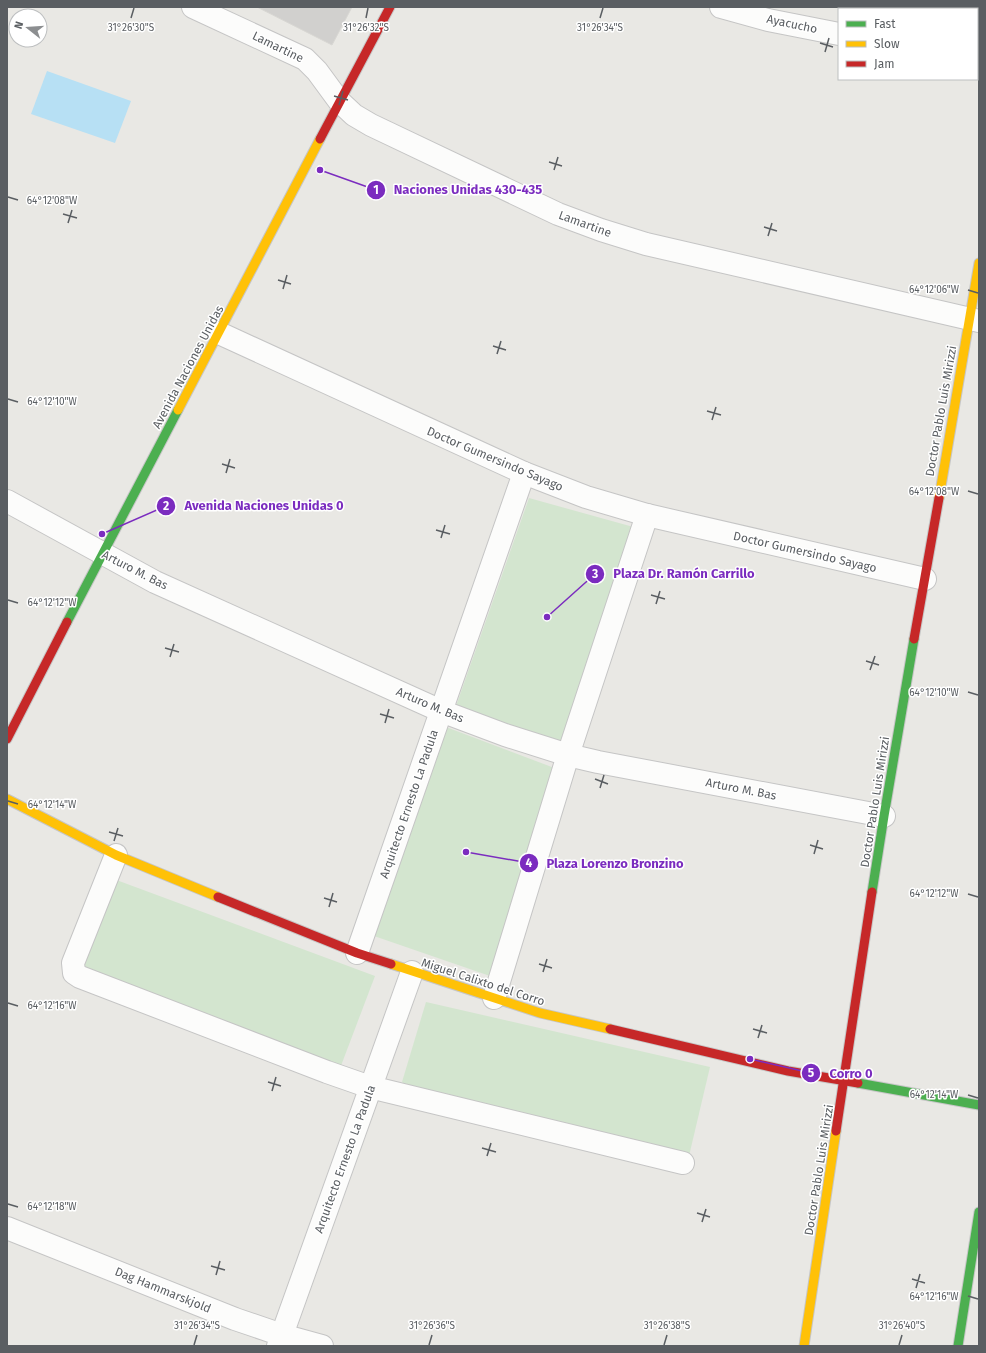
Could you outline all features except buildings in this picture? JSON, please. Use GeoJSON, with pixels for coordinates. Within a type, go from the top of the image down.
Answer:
{"type":"FeatureCollection","features":[{"type":"Feature","properties":{"kind":"street","name":"Lamartine"},"geometry":{"type":"LineString","coordinates":[[193,7],[305,59],[317,71],[339,101],[354,115],[371,125],[558,214],[601,230],[646,244],[974,320]]}},
{"type":"Feature","properties":{"kind":"street","name":"Avenida Naciones Unidas"},"geometry":{"type":"LineString","coordinates":[[7,739],[102,554],[220,333],[339,101],[390,7]]}},
{"type":"Feature","properties":{"kind":"street","name":"Ayacucho"},"geometry":{"type":"LineString","coordinates":[[721,7],[768,20],[838,34]]}},
{"type":"Feature","properties":{"kind":"street","name":"Doctor Pablo Luis Mirizzi"},"geometry":{"type":"LineString","coordinates":[[804,1346],[884,816],[925,580],[974,320],[979,263]]}},
{"type":"Feature","properties":{"kind":"street","name":"Doctor Gumersindo Sayago"},"geometry":{"type":"LineString","coordinates":[[220,333],[524,474],[586,496],[646,515],[925,580]]}},
{"type":"Feature","properties":{"kind":"street","name":"Arquitecto Ernesto La Padula"},"geometry":{"type":"LineString","coordinates":[[357,953],[524,474]]}},
{"type":"Feature","properties":{"kind":"street","name":"Arturo M. Bas"},"geometry":{"type":"LineString","coordinates":[[7,502],[154,582],[441,711],[505,735],[568,755],[606,764],[884,816]]}},
{"type":"Feature","properties":{"kind":"street"},"geometry":{"type":"LineString","coordinates":[[494,998],[568,755],[646,515]]}},
{"type":"Feature","properties":{"kind":"street","name":"Miguel Calixto del Corro"},"geometry":{"type":"LineString","coordinates":[[7,799],[116,855],[357,953],[540,1013],[788,1071],[979,1105]]}},
{"type":"Feature","properties":{"kind":"street"},"geometry":{"type":"LineString","coordinates":[[116,855],[73,963],[74,973],[80,978],[370,1087],[683,1163]]}},
{"type":"Feature","properties":{"kind":"street","name":"Arquitecto Ernesto La Padula"},"geometry":{"type":"LineString","coordinates":[[280,1341],[412,972]]}},
{"type":"Feature","properties":{"kind":"street"},"geometry":{"type":"LineString","coordinates":[[958,1346],[977,1234],[979,1212]]}},
{"type":"Feature","properties":{"kind":"street","name":"Dag Hammarskjold"},"geometry":{"type":"LineString","coordinates":[[7,1228],[235,1319],[280,1341],[322,1346]]}},
{"type":"Feature","properties":{"kind":"green space"},"geometry":{"type":"Polygon","coordinates":[[[529,498],[637,528],[565,745],[456,706],[529,498]]]}},
{"type":"Feature","properties":{"kind":"green space"},"geometry":{"type":"Polygon","coordinates":[[[446,727],[557,769],[490,976],[374,936],[446,727]]]}},
{"type":"Feature","properties":{"kind":"green space"},"geometry":{"type":"Polygon","coordinates":[[[111,878],[375,976],[339,1071],[76,973],[111,878]]]}},
{"type":"Feature","properties":{"kind":"green space"},"geometry":{"type":"Polygon","coordinates":[[[426,1002],[710,1067],[689,1156],[411,1089],[402,1082],[426,1002]]]}},
{"type":"Feature","properties":{"kind":"water"},"geometry":{"type":"Polygon","coordinates":[[[47,71],[131,101],[115,143],[31,114],[47,71]]]}},
{"type":"Feature","properties":{"kind":"traffic: fast"},"geometry":{"type":"LineString","coordinates":[[67,622],[178,410]]}},
{"type":"Feature","properties":{"kind":"traffic: fast"},"geometry":{"type":"LineString","coordinates":[[872,892],[914,639]]}},
{"type":"Feature","properties":{"kind":"traffic: fast"},"geometry":{"type":"LineString","coordinates":[[858,1083],[979,1105]]}},
{"type":"Feature","properties":{"kind":"traffic: fast"},"geometry":{"type":"LineString","coordinates":[[958,1346],[979,1212]]}},
{"type":"Feature","properties":{"kind":"traffic: slow"},"geometry":{"type":"LineString","coordinates":[[178,410],[320,139]]}},
{"type":"Feature","properties":{"kind":"traffic: slow"},"geometry":{"type":"LineString","coordinates":[[939,498],[979,263]]}},
{"type":"Feature","properties":{"kind":"traffic: slow"},"geometry":{"type":"LineString","coordinates":[[7,799],[116,855],[218,897]]}},
{"type":"Feature","properties":{"kind":"traffic: slow"},"geometry":{"type":"LineString","coordinates":[[391,964],[540,1013],[610,1029]]}},
{"type":"Feature","properties":{"kind":"traffic: slow"},"geometry":{"type":"LineString","coordinates":[[804,1346],[836,1131]]}},
{"type":"Feature","properties":{"kind":"traffic: jam"},"geometry":{"type":"LineString","coordinates":[[320,139],[390,7]]}},
{"type":"Feature","properties":{"kind":"traffic: jam"},"geometry":{"type":"LineString","coordinates":[[914,639],[939,498]]}},
{"type":"Feature","properties":{"kind":"traffic: jam"},"geometry":{"type":"LineString","coordinates":[[7,739],[67,622]]}},
{"type":"Feature","properties":{"kind":"traffic: jam"},"geometry":{"type":"LineString","coordinates":[[836,1131],[872,892]]}},
{"type":"Feature","properties":{"kind":"traffic: jam"},"geometry":{"type":"LineString","coordinates":[[218,897],[357,953],[391,964]]}},
{"type":"Feature","properties":{"kind":"traffic: jam"},"geometry":{"type":"LineString","coordinates":[[610,1029],[788,1071],[858,1083]]}},
{"type":"Feature","properties":{"kind":"place","name":"Naciones Unidas 430-435"},"geometry":{"type":"Point","coordinates":[320,170]}},
{"type":"Feature","properties":{"kind":"place","name":"Avenida Naciones Unidas 0"},"geometry":{"type":"Point","coordinates":[102,534]}},
{"type":"Feature","properties":{"kind":"place","name":"Plaza Dr. Ramón Carrillo"},"geometry":{"type":"Point","coordinates":[547,617]}},
{"type":"Feature","properties":{"kind":"place","name":"Plaza Lorenzo Bronzino"},"geometry":{"type":"Point","coordinates":[466,852]}},
{"type":"Feature","properties":{"kind":"place","name":"Corro 0"},"geometry":{"type":"Point","coordinates":[750,1059]}}]}
